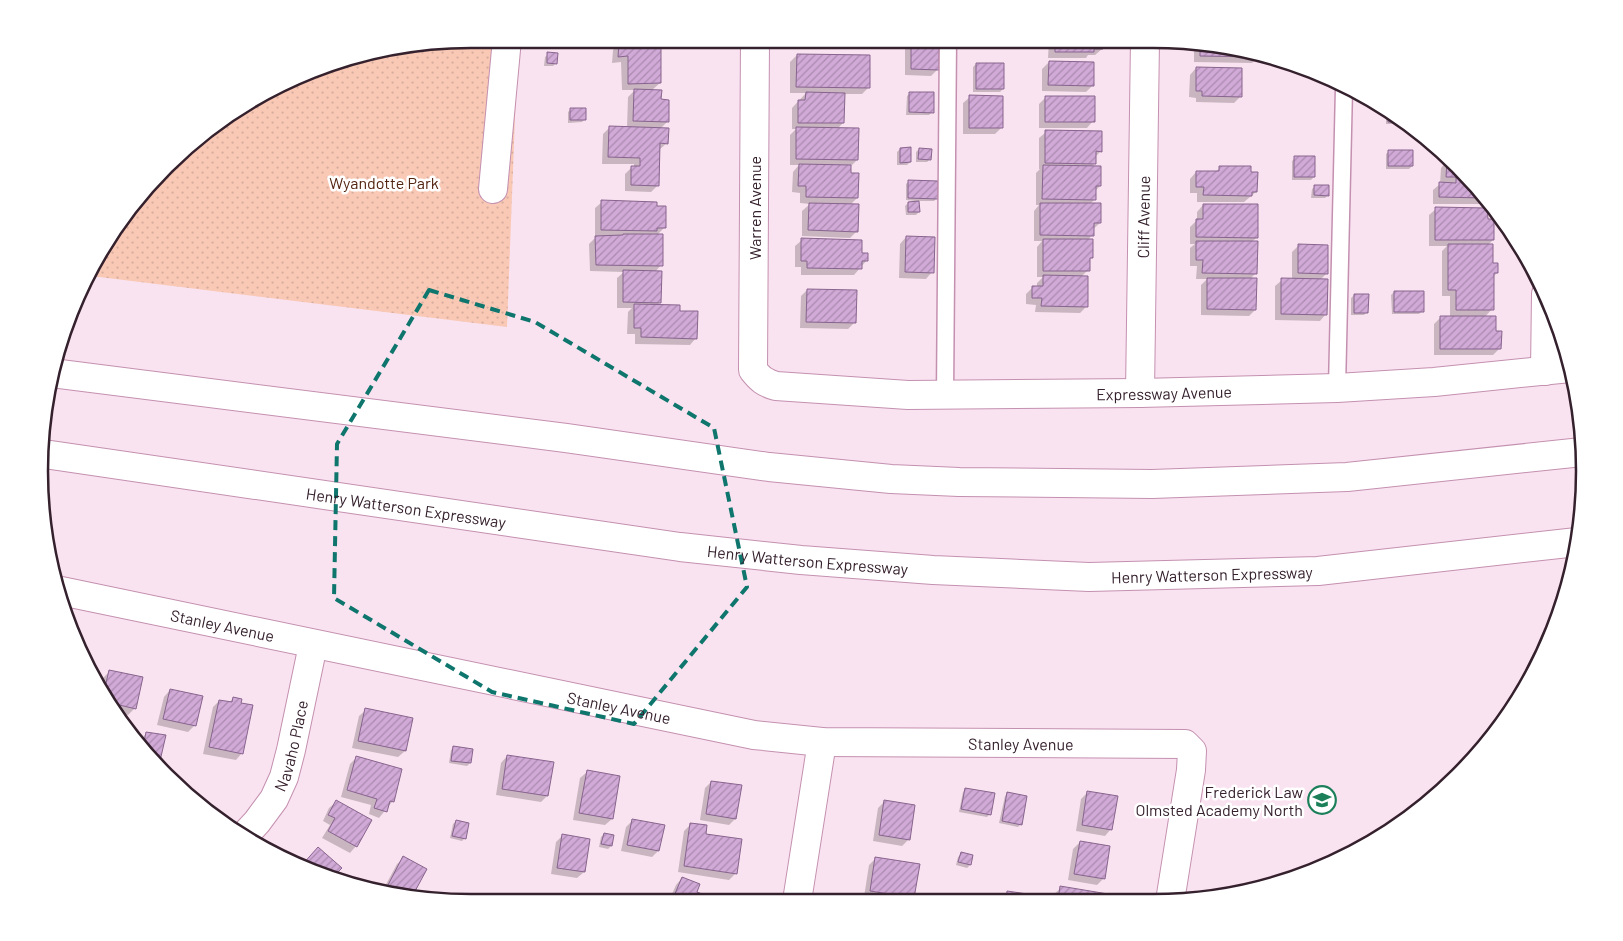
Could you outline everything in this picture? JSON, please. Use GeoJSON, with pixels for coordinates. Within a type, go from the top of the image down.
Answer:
{"type":"FeatureCollection","features":[{"type":"Feature","properties":{"kind":"main road"},"geometry":{"type":"LineString","coordinates":[[493,189],[506,48]]}},
{"type":"Feature","properties":{"kind":"main road","name":"Warren Avenue"},"geometry":{"type":"LineString","coordinates":[[755,48],[753,370],[758,376]]}},
{"type":"Feature","properties":{"kind":"main road","name":"Cliff Avenue"},"geometry":{"type":"LineString","coordinates":[[1140,393],[1145,48]]}},
{"type":"Feature","properties":{"kind":"main road"},"geometry":{"type":"LineString","coordinates":[[1552,333],[1558,370]]}},
{"type":"Feature","properties":{"kind":"main road","name":"Expressway Avenue"},"geometry":{"type":"LineString","coordinates":[[758,376],[766,383],[776,386],[908,395],[945,395],[1337,388],[1434,382],[1558,370]]}},
{"type":"Feature","properties":{"kind":"main road"},"geometry":{"type":"LineString","coordinates":[[59,374],[566,438],[769,467],[891,479],[959,482],[1152,484],[1347,477],[1575,453]]}},
{"type":"Feature","properties":{"kind":"main road","name":"Henry Watterson Expressway"},"geometry":{"type":"LineString","coordinates":[[48,455],[680,547],[801,560],[933,570],[1089,577],[1318,571],[1569,543]]}},
{"type":"Feature","properties":{"kind":"main road","name":"Stanley Avenue"},"geometry":{"type":"LineString","coordinates":[[66,592],[312,645],[754,735],[822,742],[1185,744],[1192,751],[1191,770],[1171,893]]}},
{"type":"Feature","properties":{"kind":"main road","name":"Navaho Place"},"geometry":{"type":"LineString","coordinates":[[249,831],[274,799],[284,778],[312,645]]}},
{"type":"Feature","properties":{"kind":"main road"},"geometry":{"type":"LineString","coordinates":[[798,894],[822,742]]}},
{"type":"Feature","properties":{"kind":"lane"},"geometry":{"type":"LineString","coordinates":[[945,395],[948,48]]}},
{"type":"Feature","properties":{"kind":"lane"},"geometry":{"type":"LineString","coordinates":[[1337,388],[1344,93]]}},
{"type":"Feature","properties":{"kind":"highlighted area"},"geometry":{"type":"Polygon","coordinates":[[[429,290],[535,322],[714,428],[747,587],[634,724],[492,692],[334,598],[337,444],[429,290]]]}},
{"type":"Feature","properties":{"kind":"green space","name":"Wyandotte Park"},"geometry":{"type":"Polygon","coordinates":[[[443,48],[518,48],[507,327],[95,276],[119,235],[152,192],[171,171],[192,152],[235,119],[283,91],[335,70],[361,62],[415,51],[443,48]]]}},
{"type":"Feature","properties":{"kind":"building"},"geometry":{"type":"Polygon","coordinates":[[[619,48],[661,48],[661,83],[628,84],[628,56],[618,57],[619,48]]]}},
{"type":"Feature","properties":{"kind":"building"},"geometry":{"type":"Polygon","coordinates":[[[911,48],[939,48],[939,70],[911,69],[911,48]]]}},
{"type":"Feature","properties":{"kind":"building"},"geometry":{"type":"Polygon","coordinates":[[[1055,48],[1103,48],[1094,49],[1094,52],[1055,52],[1055,48]]]}},
{"type":"Feature","properties":{"kind":"building"},"geometry":{"type":"Polygon","coordinates":[[[1200,50],[1238,57],[1200,56],[1200,50]]]}},
{"type":"Feature","properties":{"kind":"building"},"geometry":{"type":"Polygon","coordinates":[[[547,52],[558,53],[557,64],[547,63],[547,52]]]}},
{"type":"Feature","properties":{"kind":"building"},"geometry":{"type":"Polygon","coordinates":[[[797,54],[870,55],[870,88],[796,87],[797,54]]]}},
{"type":"Feature","properties":{"kind":"building"},"geometry":{"type":"Polygon","coordinates":[[[1049,61],[1094,62],[1094,86],[1048,85],[1049,61]]]}},
{"type":"Feature","properties":{"kind":"building"},"geometry":{"type":"Polygon","coordinates":[[[976,63],[1004,63],[1004,89],[976,89],[976,63]]]}},
{"type":"Feature","properties":{"kind":"building"},"geometry":{"type":"Polygon","coordinates":[[[1196,67],[1242,68],[1242,97],[1202,96],[1202,91],[1196,91],[1196,67]]]}},
{"type":"Feature","properties":{"kind":"building"},"geometry":{"type":"Polygon","coordinates":[[[634,89],[662,90],[661,99],[669,100],[669,122],[633,121],[634,89]]]}},
{"type":"Feature","properties":{"kind":"building"},"geometry":{"type":"Polygon","coordinates":[[[806,92],[845,93],[844,123],[798,123],[798,100],[805,100],[806,92]]]}},
{"type":"Feature","properties":{"kind":"building"},"geometry":{"type":"Polygon","coordinates":[[[909,92],[934,92],[934,113],[909,112],[909,92]]]}},
{"type":"Feature","properties":{"kind":"building"},"geometry":{"type":"Polygon","coordinates":[[[969,95],[1003,96],[1003,128],[969,128],[969,95]]]}},
{"type":"Feature","properties":{"kind":"building"},"geometry":{"type":"Polygon","coordinates":[[[1045,96],[1095,96],[1095,122],[1045,122],[1045,96]]]}},
{"type":"Feature","properties":{"kind":"building"},"geometry":{"type":"Polygon","coordinates":[[[570,108],[586,108],[586,120],[570,120],[570,108]]]}},
{"type":"Feature","properties":{"kind":"building"},"geometry":{"type":"Polygon","coordinates":[[[609,126],[669,128],[668,144],[660,143],[659,186],[631,185],[631,166],[640,166],[640,158],[608,157],[609,126]]]}},
{"type":"Feature","properties":{"kind":"building"},"geometry":{"type":"Polygon","coordinates":[[[796,127],[859,128],[858,160],[796,159],[796,127]]]}},
{"type":"Feature","properties":{"kind":"building"},"geometry":{"type":"Polygon","coordinates":[[[1045,130],[1102,131],[1102,152],[1096,151],[1096,164],[1045,163],[1045,130]]]}},
{"type":"Feature","properties":{"kind":"building"},"geometry":{"type":"Polygon","coordinates":[[[911,147],[911,162],[900,163],[900,148],[911,147]]]}},
{"type":"Feature","properties":{"kind":"building"},"geometry":{"type":"Polygon","coordinates":[[[919,148],[932,149],[931,160],[918,159],[919,148]]]}},
{"type":"Feature","properties":{"kind":"building"},"geometry":{"type":"Polygon","coordinates":[[[1388,150],[1413,150],[1413,166],[1388,166],[1388,150]]]}},
{"type":"Feature","properties":{"kind":"building"},"geometry":{"type":"Polygon","coordinates":[[[1294,156],[1315,156],[1315,177],[1294,177],[1294,156]]]}},
{"type":"Feature","properties":{"kind":"building"},"geometry":{"type":"Polygon","coordinates":[[[799,164],[851,165],[851,173],[859,173],[858,198],[806,197],[806,186],[798,186],[799,164]]]}},
{"type":"Feature","properties":{"kind":"building"},"geometry":{"type":"Polygon","coordinates":[[[1043,165],[1101,166],[1101,186],[1096,186],[1096,200],[1042,199],[1043,165]]]}},
{"type":"Feature","properties":{"kind":"building"},"geometry":{"type":"Polygon","coordinates":[[[1219,166],[1251,166],[1251,172],[1258,172],[1257,192],[1252,192],[1252,196],[1203,195],[1204,187],[1196,187],[1196,171],[1219,171],[1219,166]]]}},
{"type":"Feature","properties":{"kind":"building"},"geometry":{"type":"Polygon","coordinates":[[[1447,166],[1476,198],[1439,197],[1439,182],[1456,183],[1456,177],[1446,177],[1447,166]]]}},
{"type":"Feature","properties":{"kind":"building"},"geometry":{"type":"Polygon","coordinates":[[[908,180],[938,181],[938,199],[908,198],[908,180]]]}},
{"type":"Feature","properties":{"kind":"building"},"geometry":{"type":"Polygon","coordinates":[[[1314,185],[1329,185],[1329,196],[1314,195],[1314,185]]]}},
{"type":"Feature","properties":{"kind":"building"},"geometry":{"type":"Polygon","coordinates":[[[601,200],[657,202],[657,206],[666,206],[666,228],[657,228],[657,231],[601,230],[601,200]]]}},
{"type":"Feature","properties":{"kind":"building"},"geometry":{"type":"Polygon","coordinates":[[[919,201],[920,212],[908,212],[908,202],[919,201]]]}},
{"type":"Feature","properties":{"kind":"building"},"geometry":{"type":"Polygon","coordinates":[[[809,203],[859,204],[858,232],[808,230],[809,203]]]}},
{"type":"Feature","properties":{"kind":"building"},"geometry":{"type":"Polygon","coordinates":[[[1040,203],[1101,203],[1101,223],[1094,223],[1094,236],[1040,235],[1040,203]]]}},
{"type":"Feature","properties":{"kind":"building"},"geometry":{"type":"Polygon","coordinates":[[[1203,204],[1258,204],[1258,238],[1196,237],[1196,219],[1203,219],[1203,204]]]}},
{"type":"Feature","properties":{"kind":"building"},"geometry":{"type":"Polygon","coordinates":[[[1435,207],[1484,208],[1487,212],[1488,219],[1492,219],[1494,221],[1494,240],[1435,240],[1435,207]]]}},
{"type":"Feature","properties":{"kind":"building"},"geometry":{"type":"Polygon","coordinates":[[[663,234],[663,266],[596,265],[595,236],[663,234]]]}},
{"type":"Feature","properties":{"kind":"building"},"geometry":{"type":"Polygon","coordinates":[[[906,236],[935,237],[934,273],[905,272],[906,236]]]}},
{"type":"Feature","properties":{"kind":"building"},"geometry":{"type":"Polygon","coordinates":[[[801,238],[862,240],[862,253],[868,253],[868,261],[862,261],[862,269],[807,268],[807,261],[801,261],[801,238]]]}},
{"type":"Feature","properties":{"kind":"building"},"geometry":{"type":"Polygon","coordinates":[[[1043,239],[1093,239],[1093,258],[1090,258],[1090,271],[1043,271],[1043,239]]]}},
{"type":"Feature","properties":{"kind":"building"},"geometry":{"type":"Polygon","coordinates":[[[1196,241],[1258,241],[1257,274],[1202,273],[1203,260],[1196,260],[1196,241]]]}},
{"type":"Feature","properties":{"kind":"building"},"geometry":{"type":"Polygon","coordinates":[[[1298,244],[1328,245],[1328,274],[1298,273],[1298,244]]]}},
{"type":"Feature","properties":{"kind":"building"},"geometry":{"type":"Polygon","coordinates":[[[1448,244],[1493,244],[1493,263],[1498,263],[1498,273],[1494,273],[1494,310],[1456,310],[1456,290],[1448,290],[1448,244]]]}},
{"type":"Feature","properties":{"kind":"building"},"geometry":{"type":"Polygon","coordinates":[[[623,270],[662,271],[661,303],[623,302],[623,270]]]}},
{"type":"Feature","properties":{"kind":"building"},"geometry":{"type":"Polygon","coordinates":[[[1043,275],[1088,276],[1088,307],[1041,306],[1042,298],[1032,298],[1032,286],[1043,286],[1043,275]]]}},
{"type":"Feature","properties":{"kind":"building"},"geometry":{"type":"Polygon","coordinates":[[[1207,278],[1257,278],[1256,310],[1207,309],[1207,278]]]}},
{"type":"Feature","properties":{"kind":"building"},"geometry":{"type":"Polygon","coordinates":[[[1281,278],[1328,279],[1327,315],[1281,314],[1281,278]]]}},
{"type":"Feature","properties":{"kind":"building"},"geometry":{"type":"Polygon","coordinates":[[[807,289],[857,290],[856,323],[806,322],[807,289]]]}},
{"type":"Feature","properties":{"kind":"building"},"geometry":{"type":"Polygon","coordinates":[[[1394,291],[1424,291],[1424,312],[1394,312],[1394,291]]]}},
{"type":"Feature","properties":{"kind":"building"},"geometry":{"type":"Polygon","coordinates":[[[1354,294],[1369,294],[1368,313],[1354,313],[1354,294]]]}},
{"type":"Feature","properties":{"kind":"building"},"geometry":{"type":"Polygon","coordinates":[[[634,304],[680,305],[680,311],[698,311],[697,339],[641,337],[641,328],[634,328],[634,304]]]}},
{"type":"Feature","properties":{"kind":"building"},"geometry":{"type":"Polygon","coordinates":[[[1440,316],[1496,316],[1496,331],[1502,331],[1501,349],[1440,349],[1440,316]]]}},
{"type":"Feature","properties":{"kind":"building"},"geometry":{"type":"Polygon","coordinates":[[[109,670],[143,677],[136,709],[118,705],[106,685],[109,670]]]}},
{"type":"Feature","properties":{"kind":"building"},"geometry":{"type":"Polygon","coordinates":[[[170,689],[203,696],[196,726],[163,719],[170,689]]]}},
{"type":"Feature","properties":{"kind":"building"},"geometry":{"type":"Polygon","coordinates":[[[233,697],[242,699],[241,703],[253,705],[243,754],[209,747],[219,700],[232,702],[233,697]]]}},
{"type":"Feature","properties":{"kind":"building"},"geometry":{"type":"Polygon","coordinates":[[[365,708],[413,718],[406,751],[358,741],[365,708]]]}},
{"type":"Feature","properties":{"kind":"building"},"geometry":{"type":"Polygon","coordinates":[[[146,732],[166,735],[161,758],[152,749],[144,740],[146,732]]]}},
{"type":"Feature","properties":{"kind":"building"},"geometry":{"type":"Polygon","coordinates":[[[453,746],[473,749],[471,763],[451,761],[453,746]]]}},
{"type":"Feature","properties":{"kind":"building"},"geometry":{"type":"Polygon","coordinates":[[[507,755],[554,762],[548,796],[502,789],[507,755]]]}},
{"type":"Feature","properties":{"kind":"building"},"geometry":{"type":"Polygon","coordinates":[[[356,756],[402,769],[394,802],[390,801],[387,812],[374,808],[377,799],[347,790],[356,756]]]}},
{"type":"Feature","properties":{"kind":"building"},"geometry":{"type":"Polygon","coordinates":[[[587,770],[620,776],[613,819],[579,813],[587,770]]]}},
{"type":"Feature","properties":{"kind":"building"},"geometry":{"type":"Polygon","coordinates":[[[711,781],[742,785],[736,819],[706,814],[711,781]]]}},
{"type":"Feature","properties":{"kind":"building"},"geometry":{"type":"Polygon","coordinates":[[[965,788],[995,793],[991,815],[961,809],[965,788]]]}},
{"type":"Feature","properties":{"kind":"building"},"geometry":{"type":"Polygon","coordinates":[[[1087,791],[1118,796],[1112,830],[1082,825],[1087,791]]]}},
{"type":"Feature","properties":{"kind":"building"},"geometry":{"type":"Polygon","coordinates":[[[1007,792],[1027,796],[1022,825],[1002,821],[1007,792]]]}},
{"type":"Feature","properties":{"kind":"building"},"geometry":{"type":"Polygon","coordinates":[[[336,800],[372,820],[357,847],[328,831],[335,818],[328,815],[336,800]]]}},
{"type":"Feature","properties":{"kind":"building"},"geometry":{"type":"Polygon","coordinates":[[[884,800],[915,805],[910,840],[879,835],[884,800]]]}},
{"type":"Feature","properties":{"kind":"building"},"geometry":{"type":"Polygon","coordinates":[[[632,819],[665,825],[659,851],[627,845],[632,819]]]}},
{"type":"Feature","properties":{"kind":"building"},"geometry":{"type":"Polygon","coordinates":[[[456,820],[469,823],[466,839],[452,836],[456,820]]]}},
{"type":"Feature","properties":{"kind":"building"},"geometry":{"type":"Polygon","coordinates":[[[690,823],[707,825],[706,834],[742,839],[737,874],[684,866],[690,823]]]}},
{"type":"Feature","properties":{"kind":"building"},"geometry":{"type":"Polygon","coordinates":[[[604,833],[614,835],[612,846],[601,844],[604,833]]]}},
{"type":"Feature","properties":{"kind":"building"},"geometry":{"type":"Polygon","coordinates":[[[562,834],[590,839],[585,872],[557,868],[562,834]]]}},
{"type":"Feature","properties":{"kind":"building"},"geometry":{"type":"Polygon","coordinates":[[[1080,841],[1110,846],[1105,879],[1074,874],[1080,841]]]}},
{"type":"Feature","properties":{"kind":"building"},"geometry":{"type":"Polygon","coordinates":[[[318,847],[342,868],[338,872],[306,860],[318,847]]]}},
{"type":"Feature","properties":{"kind":"building"},"geometry":{"type":"Polygon","coordinates":[[[961,852],[973,855],[971,865],[958,862],[961,852]]]}},
{"type":"Feature","properties":{"kind":"building"},"geometry":{"type":"Polygon","coordinates":[[[403,856],[427,869],[416,890],[388,885],[403,856]]]}},
{"type":"Feature","properties":{"kind":"building"},"geometry":{"type":"Polygon","coordinates":[[[875,857],[920,864],[915,894],[889,894],[870,891],[875,857]]]}},
{"type":"Feature","properties":{"kind":"building"},"geometry":{"type":"Polygon","coordinates":[[[682,877],[700,884],[697,892],[702,894],[675,894],[682,877]]]}},
{"type":"Feature","properties":{"kind":"building"},"geometry":{"type":"Polygon","coordinates":[[[1060,886],[1108,894],[1059,894],[1060,886]]]}},
{"type":"Feature","properties":{"kind":"building"},"geometry":{"type":"Polygon","coordinates":[[[1007,891],[1027,894],[1007,894],[1007,891]]]}},
{"type":"Feature","properties":{"kind":"place","name":"Frederick Law Olmsted Academy North"},"geometry":{"type":"Point","coordinates":[1322,800]}}]}
